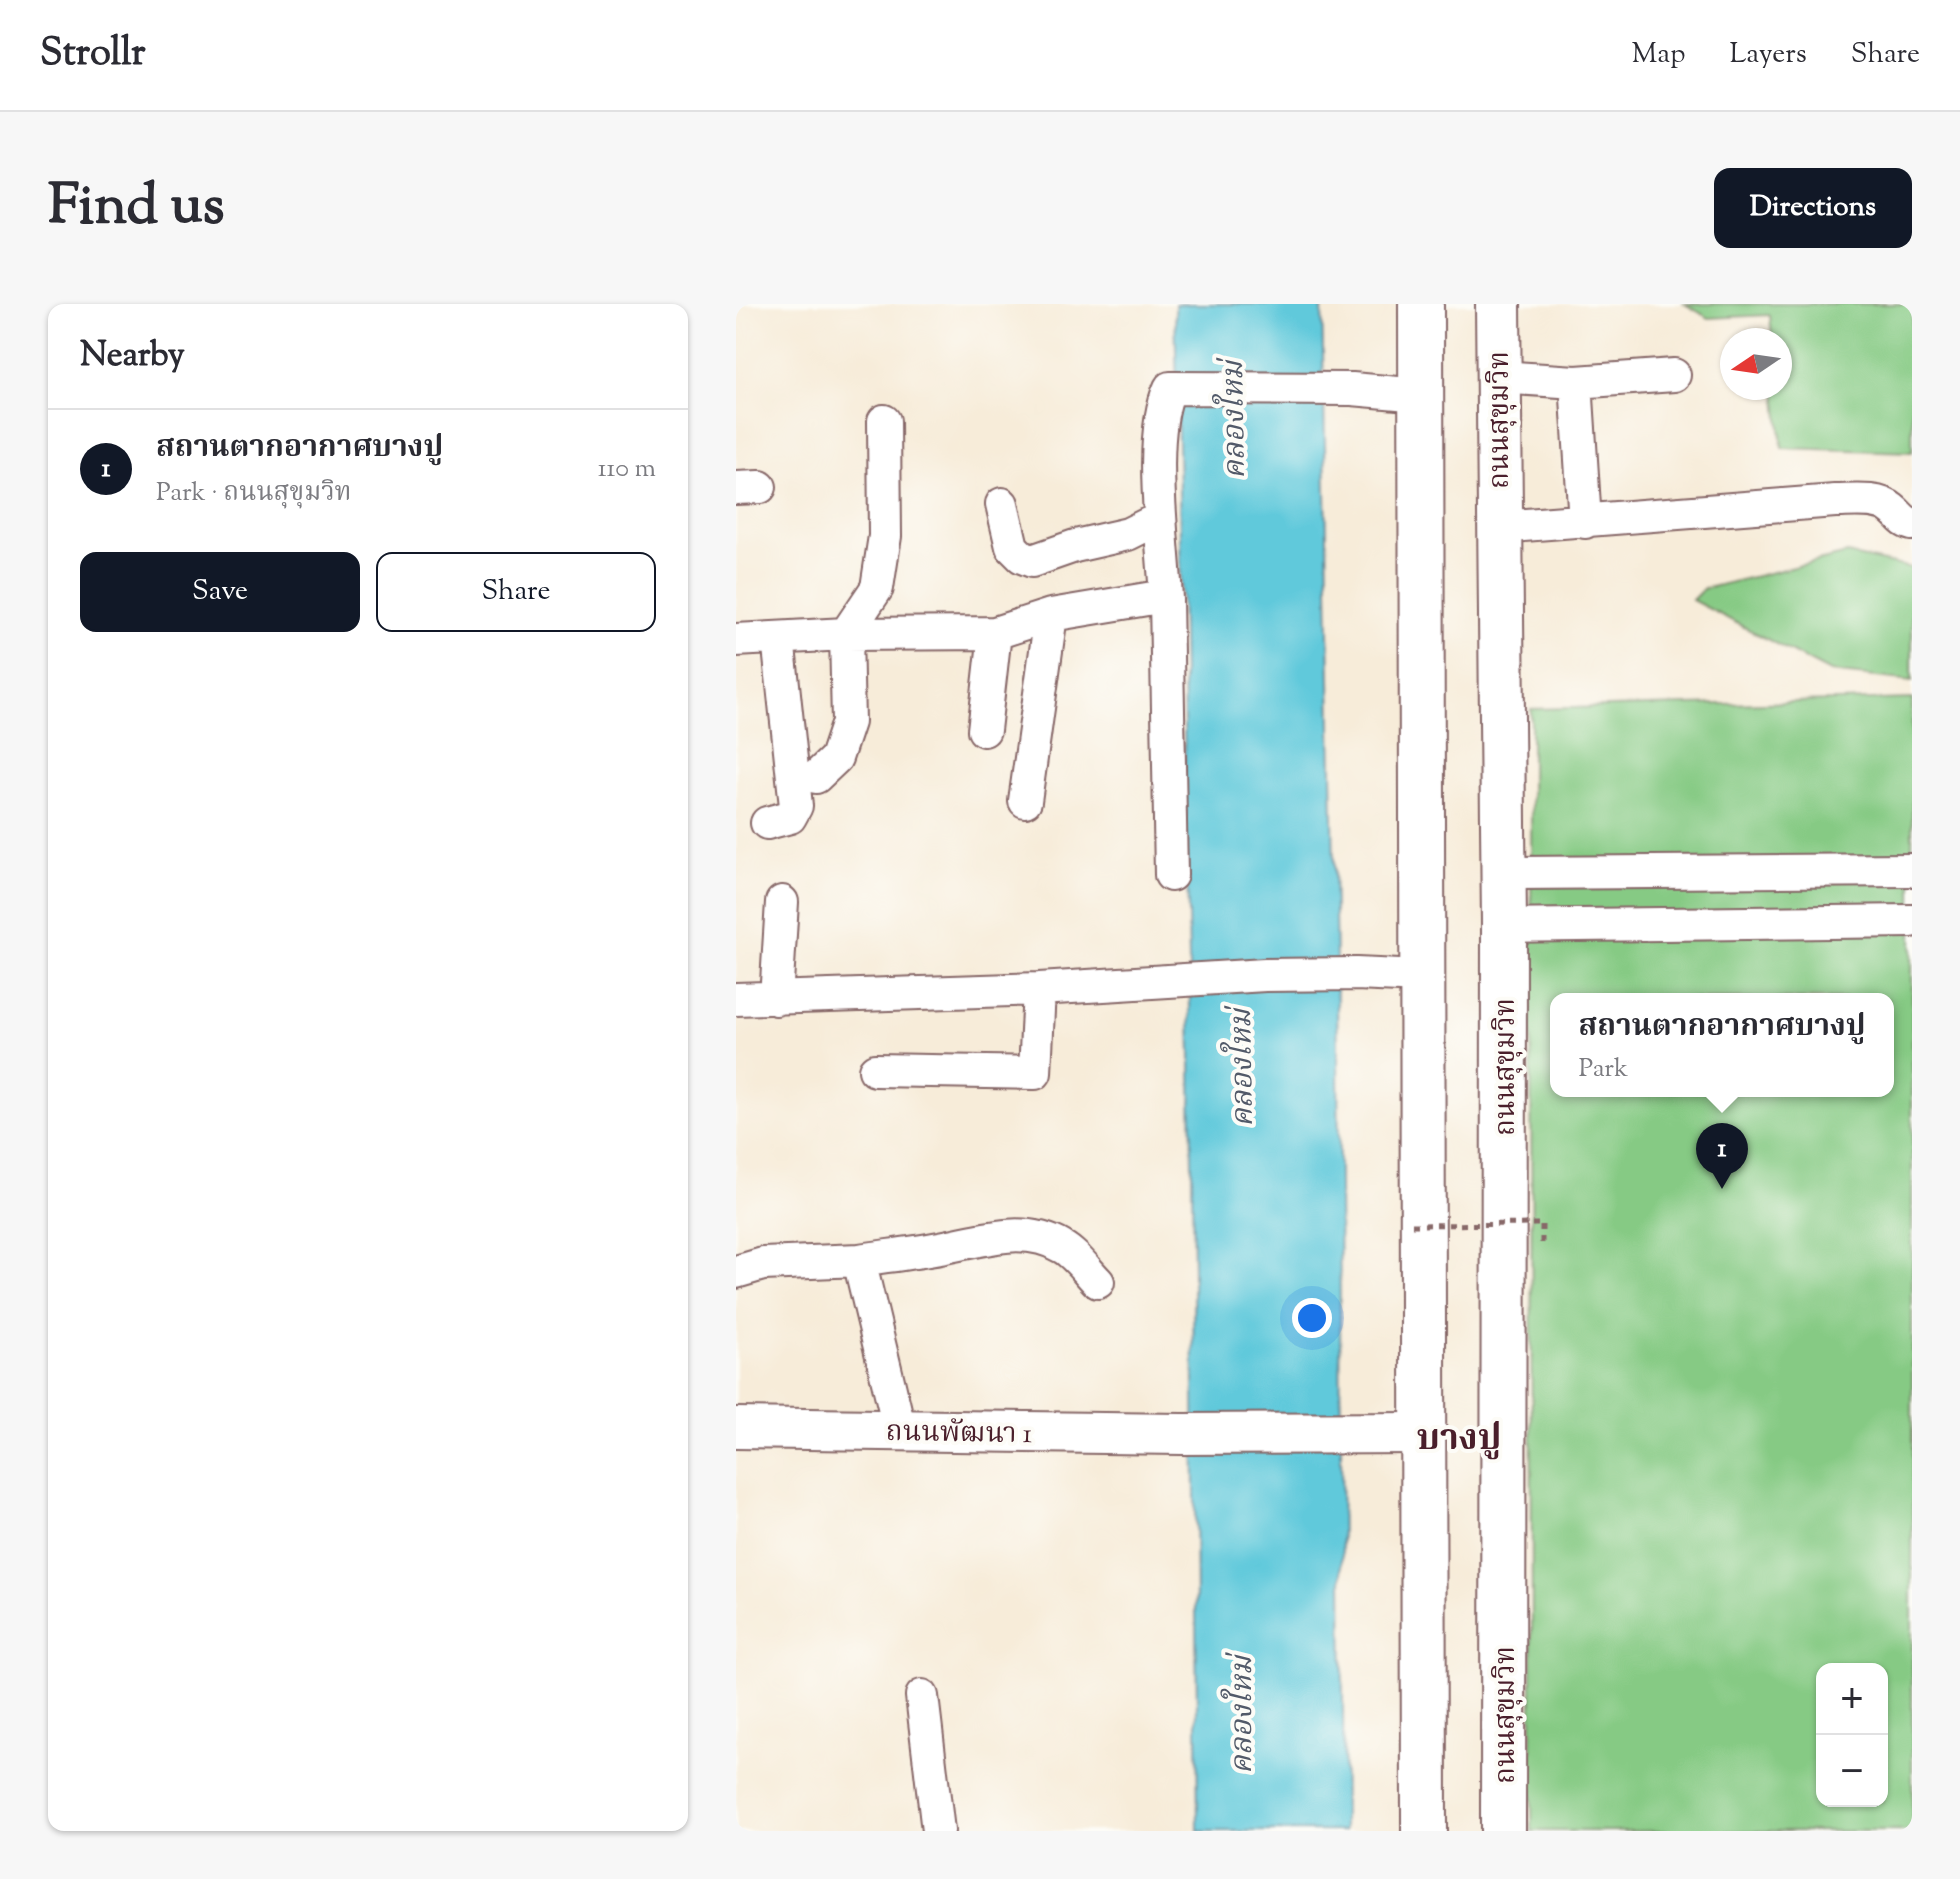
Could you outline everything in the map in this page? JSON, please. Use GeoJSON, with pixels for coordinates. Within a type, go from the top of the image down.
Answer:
{"type":"FeatureCollection","features":[{"type":"Feature","properties":{"kind":"highway"},"geometry":{"type":"LineString","coordinates":[[1421,304],[1424,1831]]}},
{"type":"Feature","properties":{"kind":"highway","name":"ถนนสุขุมวิท"},"geometry":{"type":"LineString","coordinates":[[1498,304],[1504,873],[1503,1831]]}},
{"type":"Feature","properties":{"kind":"main road","name":"ถนนพัฒนา 1"},"geometry":{"type":"LineString","coordinates":[[736,1428],[1182,1434],[1422,1433]]}},
{"type":"Feature","properties":{"kind":"street"},"geometry":{"type":"LineString","coordinates":[[1498,377],[1576,382],[1674,375]]}},
{"type":"Feature","properties":{"kind":"street"},"geometry":{"type":"LineString","coordinates":[[1576,382],[1585,522]]}},
{"type":"Feature","properties":{"kind":"street"},"geometry":{"type":"LineString","coordinates":[[1171,875],[1165,596],[1160,518],[1160,428],[1164,402],[1170,388],[1352,389],[1421,395]]}},
{"type":"Feature","properties":{"kind":"street"},"geometry":{"type":"LineString","coordinates":[[816,777],[836,758],[848,722],[846,634],[877,588],[885,536],[884,421]]}},
{"type":"Feature","properties":{"kind":"street"},"geometry":{"type":"LineString","coordinates":[[1499,527],[1835,501],[1876,502],[1890,507],[1905,522],[1912,524]]}},
{"type":"Feature","properties":{"kind":"street"},"geometry":{"type":"LineString","coordinates":[[1002,504],[1012,547],[1022,557],[1032,561],[1075,546],[1128,534],[1160,518]]}},
{"type":"Feature","properties":{"kind":"street"},"geometry":{"type":"LineString","coordinates":[[736,640],[846,634],[995,633],[1051,615],[1165,596]]}},
{"type":"Feature","properties":{"kind":"street"},"geometry":{"type":"LineString","coordinates":[[1025,801],[1051,615]]}},
{"type":"Feature","properties":{"kind":"street"},"geometry":{"type":"LineString","coordinates":[[984,730],[995,633]]}},
{"type":"Feature","properties":{"kind":"street"},"geometry":{"type":"LineString","coordinates":[[767,823],[790,817],[796,806],[778,638]]}},
{"type":"Feature","properties":{"kind":"street"},"geometry":{"type":"LineString","coordinates":[[1504,873],[1912,870]]}},
{"type":"Feature","properties":{"kind":"street"},"geometry":{"type":"LineString","coordinates":[[776,999],[782,902]]}},
{"type":"Feature","properties":{"kind":"street"},"geometry":{"type":"LineString","coordinates":[[1504,926],[1912,921]]}},
{"type":"Feature","properties":{"kind":"street"},"geometry":{"type":"LineString","coordinates":[[736,999],[1039,989],[1265,975],[1422,977]]}},
{"type":"Feature","properties":{"kind":"street"},"geometry":{"type":"LineString","coordinates":[[875,1070],[1035,1073],[1039,989]]}},
{"type":"Feature","properties":{"kind":"street"},"geometry":{"type":"LineString","coordinates":[[736,1272],[763,1264],[859,1260],[1000,1236],[1039,1237],[1064,1247],[1098,1282]]}},
{"type":"Feature","properties":{"kind":"street"},"geometry":{"type":"LineString","coordinates":[[859,1260],[900,1431]]}},
{"type":"Feature","properties":{"kind":"street"},"geometry":{"type":"LineString","coordinates":[[922,1696],[938,1831]]}},
{"type":"Feature","properties":{"kind":"path"},"geometry":{"type":"LineString","coordinates":[[1412,1225],[1542,1224],[1542,1243]]}},
{"type":"Feature","properties":{"kind":"green space"},"geometry":{"type":"Polygon","coordinates":[[[1685,304],[1912,304],[1912,452],[1782,448],[1777,400],[1792,400],[1792,328],[1771,328],[1770,315],[1709,318],[1685,304]]]}},
{"type":"Feature","properties":{"kind":"green space"},"geometry":{"type":"Polygon","coordinates":[[[1847,554],[1912,568],[1912,681],[1830,672],[1692,600],[1703,589],[1847,554]]]}},
{"type":"Feature","properties":{"kind":"green space"},"geometry":{"type":"Polygon","coordinates":[[[1912,699],[1912,1831],[1532,1831],[1531,709],[1912,699]]]}},
{"type":"Feature","properties":{"kind":"water","name":"คลองใหม่"},"geometry":{"type":"Polygon","coordinates":[[[1175,304],[1322,304],[1338,1054],[1344,1831],[1198,1831],[1191,1055],[1175,304]]]}},
{"type":"Feature","properties":{"kind":"place","name":"สถานตากอากาศบางปู"},"geometry":{"type":"Point","coordinates":[1722,1189]}},
{"type":"Feature","properties":{"kind":"district","name":"บางปู"},"geometry":{"type":"Point","coordinates":[1459,1436]}}]}
